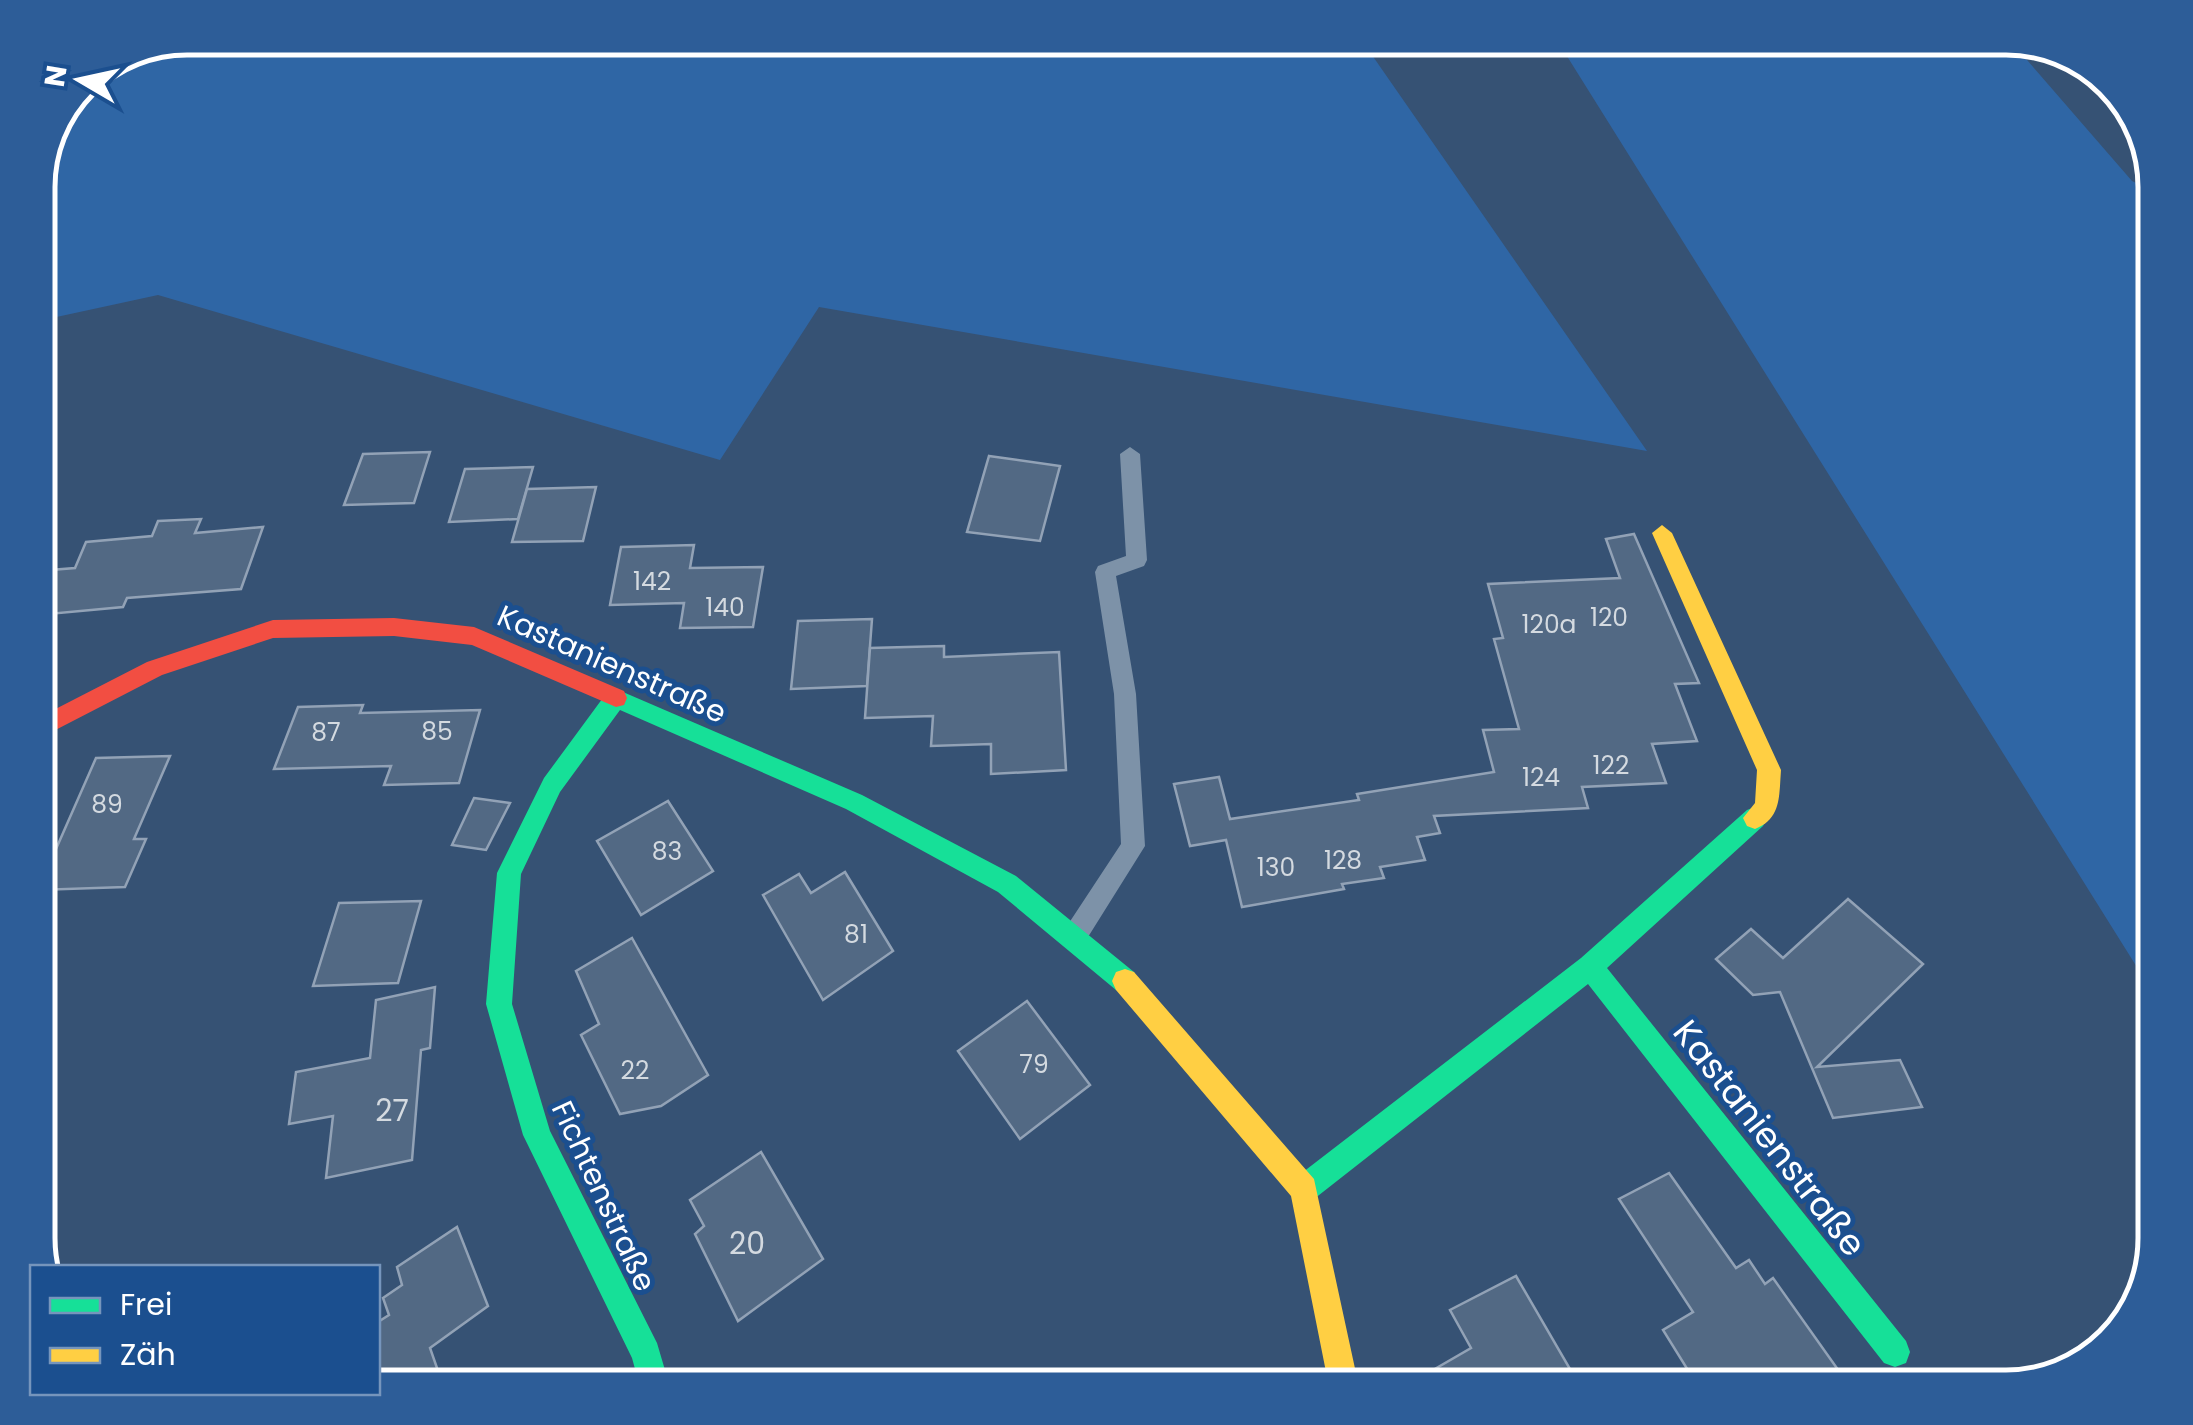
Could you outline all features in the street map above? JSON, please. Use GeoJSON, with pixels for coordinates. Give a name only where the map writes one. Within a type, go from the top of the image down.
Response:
{"type":"FeatureCollection","features":[{"type":"Feature","properties":{"kind":"street"},"geometry":{"type":"LineString","coordinates":[[1304,1189],[1590,967],[1766,808],[1769,770],[1662,532]]}},
{"type":"Feature","properties":{"kind":"street","name":"Kastanienstraße"},"geometry":{"type":"LineString","coordinates":[[55,720],[155,668],[273,629],[394,627],[474,636],[854,802],[1007,884],[1117,971],[1304,1189],[1340,1370]]}},
{"type":"Feature","properties":{"kind":"street","name":"Fichtenstraße"},"geometry":{"type":"LineString","coordinates":[[615,700],[552,786],[509,873],[499,1004],[537,1135],[646,1354],[650,1370]]}},
{"type":"Feature","properties":{"kind":"street","name":"Kastanienstraße"},"geometry":{"type":"LineString","coordinates":[[1590,967],[1902,1364]]}},
{"type":"Feature","properties":{"kind":"lane"},"geometry":{"type":"LineString","coordinates":[[1074,937],[1133,846],[1125,694],[1105,572],[1136,560],[1130,454]]}},
{"type":"Feature","properties":{"kind":"shaded area"},"geometry":{"type":"Polygon","coordinates":[[[186,55],[1372,55],[1647,451],[819,307],[720,460],[158,295],[55,317],[55,178],[59,152],[68,130],[130,130],[130,69],[144,62],[186,55]]]}},
{"type":"Feature","properties":{"kind":"shaded area"},"geometry":{"type":"Polygon","coordinates":[[[1566,55],[2024,56],[2138,186],[2138,969],[1566,55]]]}},
{"type":"Feature","properties":{"kind":"building"},"geometry":{"type":"Polygon","coordinates":[[[430,452],[414,503],[344,505],[363,454],[430,452]]]}},
{"type":"Feature","properties":{"kind":"building"},"geometry":{"type":"Polygon","coordinates":[[[989,456],[1060,466],[1040,541],[967,532],[989,456]]]}},
{"type":"Feature","properties":{"kind":"building"},"geometry":{"type":"Polygon","coordinates":[[[533,467],[518,519],[449,522],[465,469],[533,467]]]}},
{"type":"Feature","properties":{"kind":"building"},"geometry":{"type":"Polygon","coordinates":[[[596,487],[583,541],[512,542],[527,489],[596,487]]]}},
{"type":"Feature","properties":{"kind":"building"},"geometry":{"type":"Polygon","coordinates":[[[201,519],[195,533],[263,527],[241,589],[127,598],[123,607],[55,613],[55,570],[75,568],[86,542],[152,536],[158,521],[201,519]]]}},
{"type":"Feature","properties":{"kind":"building"},"geometry":{"type":"Polygon","coordinates":[[[1634,534],[1699,683],[1675,684],[1697,741],[1652,744],[1666,783],[1582,787],[1588,808],[1434,816],[1440,833],[1417,837],[1425,860],[1380,867],[1384,878],[1342,884],[1344,889],[1242,907],[1226,840],[1190,846],[1174,784],[1219,777],[1230,819],[1359,800],[1357,794],[1494,772],[1483,730],[1519,729],[1494,639],[1503,638],[1488,584],[1620,578],[1606,539],[1634,534]]]}},
{"type":"Feature","properties":{"kind":"building"},"geometry":{"type":"Polygon","coordinates":[[[694,545],[690,568],[763,567],[753,627],[680,628],[684,603],[610,605],[621,547],[694,545]]]}},
{"type":"Feature","properties":{"kind":"building"},"geometry":{"type":"Polygon","coordinates":[[[872,619],[867,686],[791,689],[798,621],[872,619]]]}},
{"type":"Feature","properties":{"kind":"building"},"geometry":{"type":"Polygon","coordinates":[[[944,646],[944,657],[1059,652],[1066,770],[991,774],[991,744],[931,746],[933,716],[865,718],[870,648],[944,646]]]}},
{"type":"Feature","properties":{"kind":"building"},"geometry":{"type":"Polygon","coordinates":[[[363,705],[360,713],[480,710],[459,783],[384,785],[391,766],[274,769],[298,707],[363,705]]]}},
{"type":"Feature","properties":{"kind":"building"},"geometry":{"type":"Polygon","coordinates":[[[170,756],[134,839],[146,839],[125,887],[55,889],[55,851],[96,758],[170,756]]]}},
{"type":"Feature","properties":{"kind":"building"},"geometry":{"type":"Polygon","coordinates":[[[474,798],[510,803],[486,850],[452,845],[474,798]]]}},
{"type":"Feature","properties":{"kind":"building"},"geometry":{"type":"Polygon","coordinates":[[[668,801],[713,871],[641,915],[597,841],[668,801]]]}},
{"type":"Feature","properties":{"kind":"building"},"geometry":{"type":"Polygon","coordinates":[[[845,872],[893,951],[823,1000],[763,895],[799,874],[811,893],[845,872]]]}},
{"type":"Feature","properties":{"kind":"building"},"geometry":{"type":"Polygon","coordinates":[[[1848,899],[1923,964],[1817,1067],[1900,1060],[1922,1107],[1833,1118],[1780,992],[1753,995],[1716,959],[1751,929],[1783,958],[1848,899]]]}},
{"type":"Feature","properties":{"kind":"building"},"geometry":{"type":"Polygon","coordinates":[[[421,901],[398,983],[313,986],[339,903],[421,901]]]}},
{"type":"Feature","properties":{"kind":"building"},"geometry":{"type":"Polygon","coordinates":[[[632,938],[708,1075],[661,1106],[620,1114],[581,1035],[599,1024],[576,971],[632,938]]]}},
{"type":"Feature","properties":{"kind":"building"},"geometry":{"type":"Polygon","coordinates":[[[435,987],[430,1048],[421,1050],[412,1160],[326,1178],[333,1116],[289,1124],[296,1072],[370,1058],[376,1000],[435,987]]]}},
{"type":"Feature","properties":{"kind":"building"},"geometry":{"type":"Polygon","coordinates":[[[1027,1001],[1090,1085],[1020,1139],[958,1051],[1027,1001]]]}},
{"type":"Feature","properties":{"kind":"building"},"geometry":{"type":"Polygon","coordinates":[[[761,1152],[823,1259],[738,1321],[695,1234],[704,1226],[690,1200],[761,1152]]]}},
{"type":"Feature","properties":{"kind":"building"},"geometry":{"type":"Polygon","coordinates":[[[1669,1173],[1736,1268],[1749,1260],[1765,1284],[1773,1278],[1838,1370],[1688,1370],[1663,1330],[1693,1312],[1619,1199],[1669,1173]]]}},
{"type":"Feature","properties":{"kind":"building"},"geometry":{"type":"Polygon","coordinates":[[[457,1227],[488,1306],[430,1348],[438,1370],[380,1370],[380,1321],[389,1315],[383,1298],[402,1285],[397,1267],[457,1227]]]}},
{"type":"Feature","properties":{"kind":"building"},"geometry":{"type":"Polygon","coordinates":[[[1516,1276],[1571,1370],[1433,1370],[1471,1348],[1450,1310],[1516,1276]]]}},
{"type":"Feature","properties":{"kind":"traffic: fast"},"geometry":{"type":"LineString","coordinates":[[616,698],[854,802],[1007,884],[1125,981]]}},
{"type":"Feature","properties":{"kind":"traffic: fast"},"geometry":{"type":"LineString","coordinates":[[615,700],[552,785],[509,873],[499,1004],[537,1135],[646,1354],[650,1370]]}},
{"type":"Feature","properties":{"kind":"traffic: fast"},"geometry":{"type":"LineString","coordinates":[[1304,1189],[1590,967],[1755,818]]}},
{"type":"Feature","properties":{"kind":"traffic: fast"},"geometry":{"type":"LineString","coordinates":[[1590,967],[1895,1352]]}},
{"type":"Feature","properties":{"kind":"traffic: slow"},"geometry":{"type":"LineString","coordinates":[[1662,533],[1769,770],[1766,808],[1755,818]]}},
{"type":"Feature","properties":{"kind":"traffic: slow"},"geometry":{"type":"LineString","coordinates":[[1125,981],[1304,1189],[1341,1370]]}},
{"type":"Feature","properties":{"kind":"traffic: jam"},"geometry":{"type":"LineString","coordinates":[[55,720],[155,668],[273,629],[394,627],[474,636],[616,698]]}}]}
